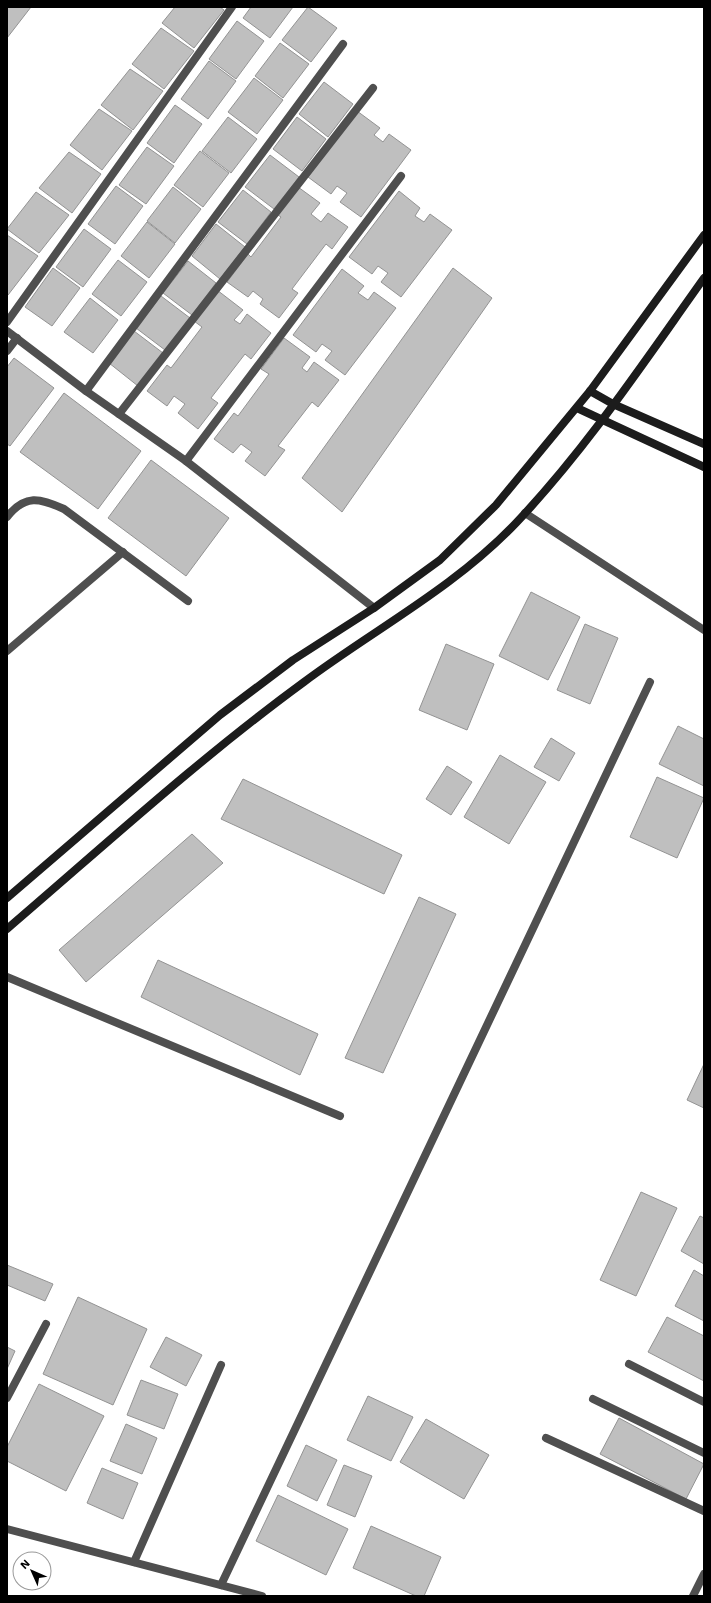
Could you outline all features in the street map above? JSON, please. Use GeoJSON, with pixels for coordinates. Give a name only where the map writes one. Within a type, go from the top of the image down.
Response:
{"type":"FeatureCollection","features":[{"type":"Feature","properties":{"kind":"main road"},"geometry":{"type":"LineString","coordinates":[[7,898],[220,714],[293,660],[374,608],[440,560],[496,505],[577,408],[704,235]]}},
{"type":"Feature","properties":{"kind":"main road"},"geometry":{"type":"LineString","coordinates":[[7,929],[234,734],[307,680],[456,578],[516,523],[604,419],[613,404],[704,278]]}},
{"type":"Feature","properties":{"kind":"main road"},"geometry":{"type":"LineString","coordinates":[[590,391],[613,404],[704,444]]}},
{"type":"Feature","properties":{"kind":"main road"},"geometry":{"type":"LineString","coordinates":[[577,408],[604,419],[657,446],[704,467]]}},
{"type":"Feature","properties":{"kind":"street"},"geometry":{"type":"LineString","coordinates":[[7,322],[232,7]]}},
{"type":"Feature","properties":{"kind":"street"},"geometry":{"type":"LineString","coordinates":[[86,391],[343,44]]}},
{"type":"Feature","properties":{"kind":"street"},"geometry":{"type":"LineString","coordinates":[[119,414],[373,88]]}},
{"type":"Feature","properties":{"kind":"street"},"geometry":{"type":"LineString","coordinates":[[186,461],[401,176]]}},
{"type":"Feature","properties":{"kind":"street"},"geometry":{"type":"LineString","coordinates":[[7,331],[86,391],[186,461],[374,608]]}},
{"type":"Feature","properties":{"kind":"street"},"geometry":{"type":"LineString","coordinates":[[7,351],[17,338]]}},
{"type":"Feature","properties":{"kind":"street"},"geometry":{"type":"LineString","coordinates":[[7,517],[14,508],[28,499],[48,501],[64,509],[188,601]]}},
{"type":"Feature","properties":{"kind":"street"},"geometry":{"type":"LineString","coordinates":[[524,513],[704,630]]}},
{"type":"Feature","properties":{"kind":"street"},"geometry":{"type":"LineString","coordinates":[[7,651],[123,552]]}},
{"type":"Feature","properties":{"kind":"street"},"geometry":{"type":"LineString","coordinates":[[221,1585],[650,682]]}},
{"type":"Feature","properties":{"kind":"street"},"geometry":{"type":"LineString","coordinates":[[7,977],[340,1116]]}},
{"type":"Feature","properties":{"kind":"street"},"geometry":{"type":"LineString","coordinates":[[7,1398],[46,1324]]}},
{"type":"Feature","properties":{"kind":"street"},"geometry":{"type":"LineString","coordinates":[[629,1364],[704,1402]]}},
{"type":"Feature","properties":{"kind":"street"},"geometry":{"type":"LineString","coordinates":[[134,1562],[221,1365]]}},
{"type":"Feature","properties":{"kind":"street"},"geometry":{"type":"LineString","coordinates":[[593,1400],[704,1453]]}},
{"type":"Feature","properties":{"kind":"street"},"geometry":{"type":"LineString","coordinates":[[546,1438],[704,1511]]}},
{"type":"Feature","properties":{"kind":"street"},"geometry":{"type":"LineString","coordinates":[[7,1529],[262,1596]]}},
{"type":"Feature","properties":{"kind":"street"},"geometry":{"type":"LineString","coordinates":[[693,1596],[704,1574]]}},
{"type":"Feature","properties":{"kind":"building"},"geometry":{"type":"Polygon","coordinates":[[[7,7],[31,7],[7,38],[7,7]]]}},
{"type":"Feature","properties":{"kind":"building"},"geometry":{"type":"Polygon","coordinates":[[[175,7],[220,7],[224,10],[194,48],[162,23],[175,7]]]}},
{"type":"Feature","properties":{"kind":"building"},"geometry":{"type":"Polygon","coordinates":[[[251,7],[293,7],[270,38],[243,18],[251,7]]]}},
{"type":"Feature","properties":{"kind":"building"},"geometry":{"type":"Polygon","coordinates":[[[308,7],[337,28],[311,62],[282,40],[308,7]]]}},
{"type":"Feature","properties":{"kind":"building"},"geometry":{"type":"Polygon","coordinates":[[[237,21],[264,41],[236,79],[209,59],[237,21]]]}},
{"type":"Feature","properties":{"kind":"building"},"geometry":{"type":"Polygon","coordinates":[[[161,28],[194,51],[164,89],[132,64],[161,28]]]}},
{"type":"Feature","properties":{"kind":"building"},"geometry":{"type":"Polygon","coordinates":[[[280,43],[309,64],[283,98],[255,76],[280,43]]]}},
{"type":"Feature","properties":{"kind":"building"},"geometry":{"type":"Polygon","coordinates":[[[209,61],[236,81],[208,119],[181,99],[209,61]]]}},
{"type":"Feature","properties":{"kind":"building"},"geometry":{"type":"Polygon","coordinates":[[[130,69],[163,91],[133,130],[101,105],[130,69]]]}},
{"type":"Feature","properties":{"kind":"building"},"geometry":{"type":"Polygon","coordinates":[[[254,78],[283,100],[257,134],[228,112],[254,78]]]}},
{"type":"Feature","properties":{"kind":"building"},"geometry":{"type":"Polygon","coordinates":[[[324,82],[353,104],[328,137],[299,114],[324,82]]]}},
{"type":"Feature","properties":{"kind":"building"},"geometry":{"type":"Polygon","coordinates":[[[175,105],[202,124],[174,163],[147,143],[175,105]]]}},
{"type":"Feature","properties":{"kind":"building"},"geometry":{"type":"Polygon","coordinates":[[[99,109],[132,131],[102,170],[70,145],[99,109]]]}},
{"type":"Feature","properties":{"kind":"building"},"geometry":{"type":"Polygon","coordinates":[[[357,111],[380,128],[374,135],[383,142],[389,134],[411,150],[361,217],[340,202],[347,193],[337,186],[331,194],[308,177],[357,111]]]}},
{"type":"Feature","properties":{"kind":"building"},"geometry":{"type":"Polygon","coordinates":[[[228,117],[257,139],[231,173],[202,151],[228,117]]]}},
{"type":"Feature","properties":{"kind":"building"},"geometry":{"type":"Polygon","coordinates":[[[297,117],[326,139],[302,171],[273,149],[297,117]]]}},
{"type":"Feature","properties":{"kind":"building"},"geometry":{"type":"Polygon","coordinates":[[[147,147],[174,166],[146,204],[119,185],[147,147]]]}},
{"type":"Feature","properties":{"kind":"building"},"geometry":{"type":"Polygon","coordinates":[[[200,151],[229,173],[203,207],[174,185],[200,151]]]}},
{"type":"Feature","properties":{"kind":"building"},"geometry":{"type":"Polygon","coordinates":[[[69,152],[101,174],[72,213],[39,188],[69,152]]]}},
{"type":"Feature","properties":{"kind":"building"},"geometry":{"type":"Polygon","coordinates":[[[270,155],[299,177],[274,209],[245,187],[270,155]]]}},
{"type":"Feature","properties":{"kind":"building"},"geometry":{"type":"Polygon","coordinates":[[[116,186],[143,206],[115,244],[88,224],[116,186]]]}},
{"type":"Feature","properties":{"kind":"building"},"geometry":{"type":"Polygon","coordinates":[[[173,187],[201,209],[175,243],[147,221],[173,187]]]}},
{"type":"Feature","properties":{"kind":"building"},"geometry":{"type":"Polygon","coordinates":[[[298,187],[320,203],[311,214],[321,222],[328,213],[348,227],[332,249],[326,244],[292,289],[298,293],[279,318],[260,304],[263,299],[253,291],[248,297],[227,282],[248,254],[251,257],[281,217],[278,215],[298,187]]]}},
{"type":"Feature","properties":{"kind":"building"},"geometry":{"type":"Polygon","coordinates":[[[243,190],[271,212],[247,244],[218,222],[243,190]]]}},
{"type":"Feature","properties":{"kind":"building"},"geometry":{"type":"Polygon","coordinates":[[[399,191],[420,208],[415,216],[424,222],[430,214],[452,230],[401,297],[381,282],[388,273],[378,266],[372,274],[349,257],[399,191]]]}},
{"type":"Feature","properties":{"kind":"building"},"geometry":{"type":"Polygon","coordinates":[[[36,192],[69,215],[39,253],[7,229],[36,192]]]}},
{"type":"Feature","properties":{"kind":"building"},"geometry":{"type":"Polygon","coordinates":[[[147,222],[175,244],[149,278],[121,256],[147,222]]]}},
{"type":"Feature","properties":{"kind":"building"},"geometry":{"type":"Polygon","coordinates":[[[216,224],[245,247],[220,279],[192,256],[216,224]]]}},
{"type":"Feature","properties":{"kind":"building"},"geometry":{"type":"Polygon","coordinates":[[[84,229],[111,249],[83,287],[56,267],[84,229]]]}},
{"type":"Feature","properties":{"kind":"building"},"geometry":{"type":"Polygon","coordinates":[[[7,235],[38,256],[8,295],[7,294],[7,235]]]}},
{"type":"Feature","properties":{"kind":"building"},"geometry":{"type":"Polygon","coordinates":[[[118,260],[147,282],[121,316],[92,294],[118,260]]]}},
{"type":"Feature","properties":{"kind":"building"},"geometry":{"type":"Polygon","coordinates":[[[188,261],[216,283],[192,315],[163,293],[188,261]]]}},
{"type":"Feature","properties":{"kind":"building"},"geometry":{"type":"Polygon","coordinates":[[[53,268],[80,288],[52,326],[25,307],[53,268]]]}},
{"type":"Feature","properties":{"kind":"building"},"geometry":{"type":"Polygon","coordinates":[[[453,268],[492,298],[342,512],[302,478],[453,268]]]}},
{"type":"Feature","properties":{"kind":"building"},"geometry":{"type":"Polygon","coordinates":[[[342,269],[364,286],[358,293],[368,300],[374,292],[396,308],[345,375],[325,360],[332,351],[322,344],[316,352],[293,335],[342,269]]]}},
{"type":"Feature","properties":{"kind":"building"},"geometry":{"type":"Polygon","coordinates":[[[217,290],[243,310],[234,320],[240,324],[247,314],[271,333],[251,359],[245,354],[211,398],[218,403],[198,429],[178,413],[185,404],[174,396],[167,406],[147,391],[167,365],[171,368],[202,327],[194,321],[217,290]]]}},
{"type":"Feature","properties":{"kind":"building"},"geometry":{"type":"Polygon","coordinates":[[[161,296],[190,318],[165,350],[136,328],[161,296]]]}},
{"type":"Feature","properties":{"kind":"building"},"geometry":{"type":"Polygon","coordinates":[[[90,298],[118,320],[93,353],[64,332],[90,298]]]}},
{"type":"Feature","properties":{"kind":"building"},"geometry":{"type":"Polygon","coordinates":[[[134,331],[163,353],[138,386],[109,363],[134,331]]]}},
{"type":"Feature","properties":{"kind":"building"},"geometry":{"type":"Polygon","coordinates":[[[284,338],[310,357],[302,368],[307,372],[314,362],[339,380],[318,407],[312,402],[278,446],[285,450],[265,476],[245,461],[252,452],[241,444],[233,453],[214,439],[234,413],[238,416],[269,374],[261,369],[284,338]]]}},
{"type":"Feature","properties":{"kind":"building"},"geometry":{"type":"Polygon","coordinates":[[[14,358],[54,388],[10,446],[7,444],[7,367],[14,358]]]}},
{"type":"Feature","properties":{"kind":"building"},"geometry":{"type":"Polygon","coordinates":[[[64,393],[141,451],[98,509],[20,452],[64,393]]]}},
{"type":"Feature","properties":{"kind":"building"},"geometry":{"type":"Polygon","coordinates":[[[151,460],[229,518],[186,576],[108,518],[151,460]]]}},
{"type":"Feature","properties":{"kind":"building"},"geometry":{"type":"Polygon","coordinates":[[[531,592],[580,617],[548,680],[499,656],[531,592]]]}},
{"type":"Feature","properties":{"kind":"building"},"geometry":{"type":"Polygon","coordinates":[[[585,624],[618,638],[590,704],[557,690],[585,624]]]}},
{"type":"Feature","properties":{"kind":"building"},"geometry":{"type":"Polygon","coordinates":[[[446,644],[494,664],[467,730],[419,710],[446,644]]]}},
{"type":"Feature","properties":{"kind":"building"},"geometry":{"type":"Polygon","coordinates":[[[678,726],[704,739],[704,786],[659,764],[678,726]]]}},
{"type":"Feature","properties":{"kind":"building"},"geometry":{"type":"Polygon","coordinates":[[[551,738],[575,753],[559,781],[534,767],[551,738]]]}},
{"type":"Feature","properties":{"kind":"building"},"geometry":{"type":"Polygon","coordinates":[[[500,755],[546,782],[509,844],[464,817],[500,755]]]}},
{"type":"Feature","properties":{"kind":"building"},"geometry":{"type":"Polygon","coordinates":[[[447,766],[472,782],[451,815],[426,799],[447,766]]]}},
{"type":"Feature","properties":{"kind":"building"},"geometry":{"type":"Polygon","coordinates":[[[657,777],[704,798],[677,858],[630,837],[657,777]]]}},
{"type":"Feature","properties":{"kind":"building"},"geometry":{"type":"Polygon","coordinates":[[[243,779],[402,855],[384,894],[221,819],[243,779]]]}},
{"type":"Feature","properties":{"kind":"building"},"geometry":{"type":"Polygon","coordinates":[[[192,834],[223,863],[86,982],[59,950],[192,834]]]}},
{"type":"Feature","properties":{"kind":"building"},"geometry":{"type":"Polygon","coordinates":[[[419,897],[456,914],[383,1073],[345,1058],[419,897]]]}},
{"type":"Feature","properties":{"kind":"building"},"geometry":{"type":"Polygon","coordinates":[[[158,960],[318,1034],[300,1075],[141,997],[158,960]]]}},
{"type":"Feature","properties":{"kind":"building"},"geometry":{"type":"Polygon","coordinates":[[[704,1064],[704,1108],[687,1100],[704,1064]]]}},
{"type":"Feature","properties":{"kind":"building"},"geometry":{"type":"Polygon","coordinates":[[[641,1192],[677,1208],[636,1296],[600,1280],[641,1192]]]}},
{"type":"Feature","properties":{"kind":"building"},"geometry":{"type":"Polygon","coordinates":[[[700,1216],[704,1218],[704,1264],[681,1251],[700,1216]]]}},
{"type":"Feature","properties":{"kind":"building"},"geometry":{"type":"Polygon","coordinates":[[[7,1265],[53,1284],[45,1301],[7,1285],[7,1265]]]}},
{"type":"Feature","properties":{"kind":"building"},"geometry":{"type":"Polygon","coordinates":[[[694,1270],[704,1276],[704,1321],[675,1306],[694,1270]]]}},
{"type":"Feature","properties":{"kind":"building"},"geometry":{"type":"Polygon","coordinates":[[[78,1297],[147,1329],[113,1405],[43,1374],[78,1297]]]}},
{"type":"Feature","properties":{"kind":"building"},"geometry":{"type":"Polygon","coordinates":[[[667,1317],[704,1336],[704,1381],[648,1352],[667,1317]]]}},
{"type":"Feature","properties":{"kind":"building"},"geometry":{"type":"Polygon","coordinates":[[[166,1337],[202,1355],[186,1386],[150,1367],[166,1337]]]}},
{"type":"Feature","properties":{"kind":"building"},"geometry":{"type":"Polygon","coordinates":[[[7,1347],[15,1351],[7,1369],[7,1347]]]}},
{"type":"Feature","properties":{"kind":"building"},"geometry":{"type":"Polygon","coordinates":[[[141,1380],[178,1394],[164,1429],[127,1415],[141,1380]]]}},
{"type":"Feature","properties":{"kind":"building"},"geometry":{"type":"Polygon","coordinates":[[[39,1384],[104,1416],[66,1491],[7,1461],[7,1447],[39,1384]]]}},
{"type":"Feature","properties":{"kind":"building"},"geometry":{"type":"Polygon","coordinates":[[[368,1396],[413,1417],[391,1461],[347,1440],[368,1396]]]}},
{"type":"Feature","properties":{"kind":"building"},"geometry":{"type":"Polygon","coordinates":[[[619,1418],[704,1464],[686,1499],[600,1454],[619,1418]]]}},
{"type":"Feature","properties":{"kind":"building"},"geometry":{"type":"Polygon","coordinates":[[[426,1419],[489,1455],[464,1499],[400,1462],[426,1419]]]}},
{"type":"Feature","properties":{"kind":"building"},"geometry":{"type":"Polygon","coordinates":[[[126,1424],[157,1438],[142,1474],[110,1461],[126,1424]]]}},
{"type":"Feature","properties":{"kind":"building"},"geometry":{"type":"Polygon","coordinates":[[[306,1445],[337,1460],[317,1501],[287,1486],[306,1445]]]}},
{"type":"Feature","properties":{"kind":"building"},"geometry":{"type":"Polygon","coordinates":[[[344,1465],[372,1476],[355,1517],[327,1505],[344,1465]]]}},
{"type":"Feature","properties":{"kind":"building"},"geometry":{"type":"Polygon","coordinates":[[[102,1468],[138,1483],[123,1519],[87,1503],[102,1468]]]}},
{"type":"Feature","properties":{"kind":"building"},"geometry":{"type":"Polygon","coordinates":[[[278,1495],[348,1529],[326,1575],[256,1541],[278,1495]]]}},
{"type":"Feature","properties":{"kind":"building"},"geometry":{"type":"Polygon","coordinates":[[[371,1526],[441,1557],[424,1596],[416,1596],[353,1568],[371,1526]]]}}]}
